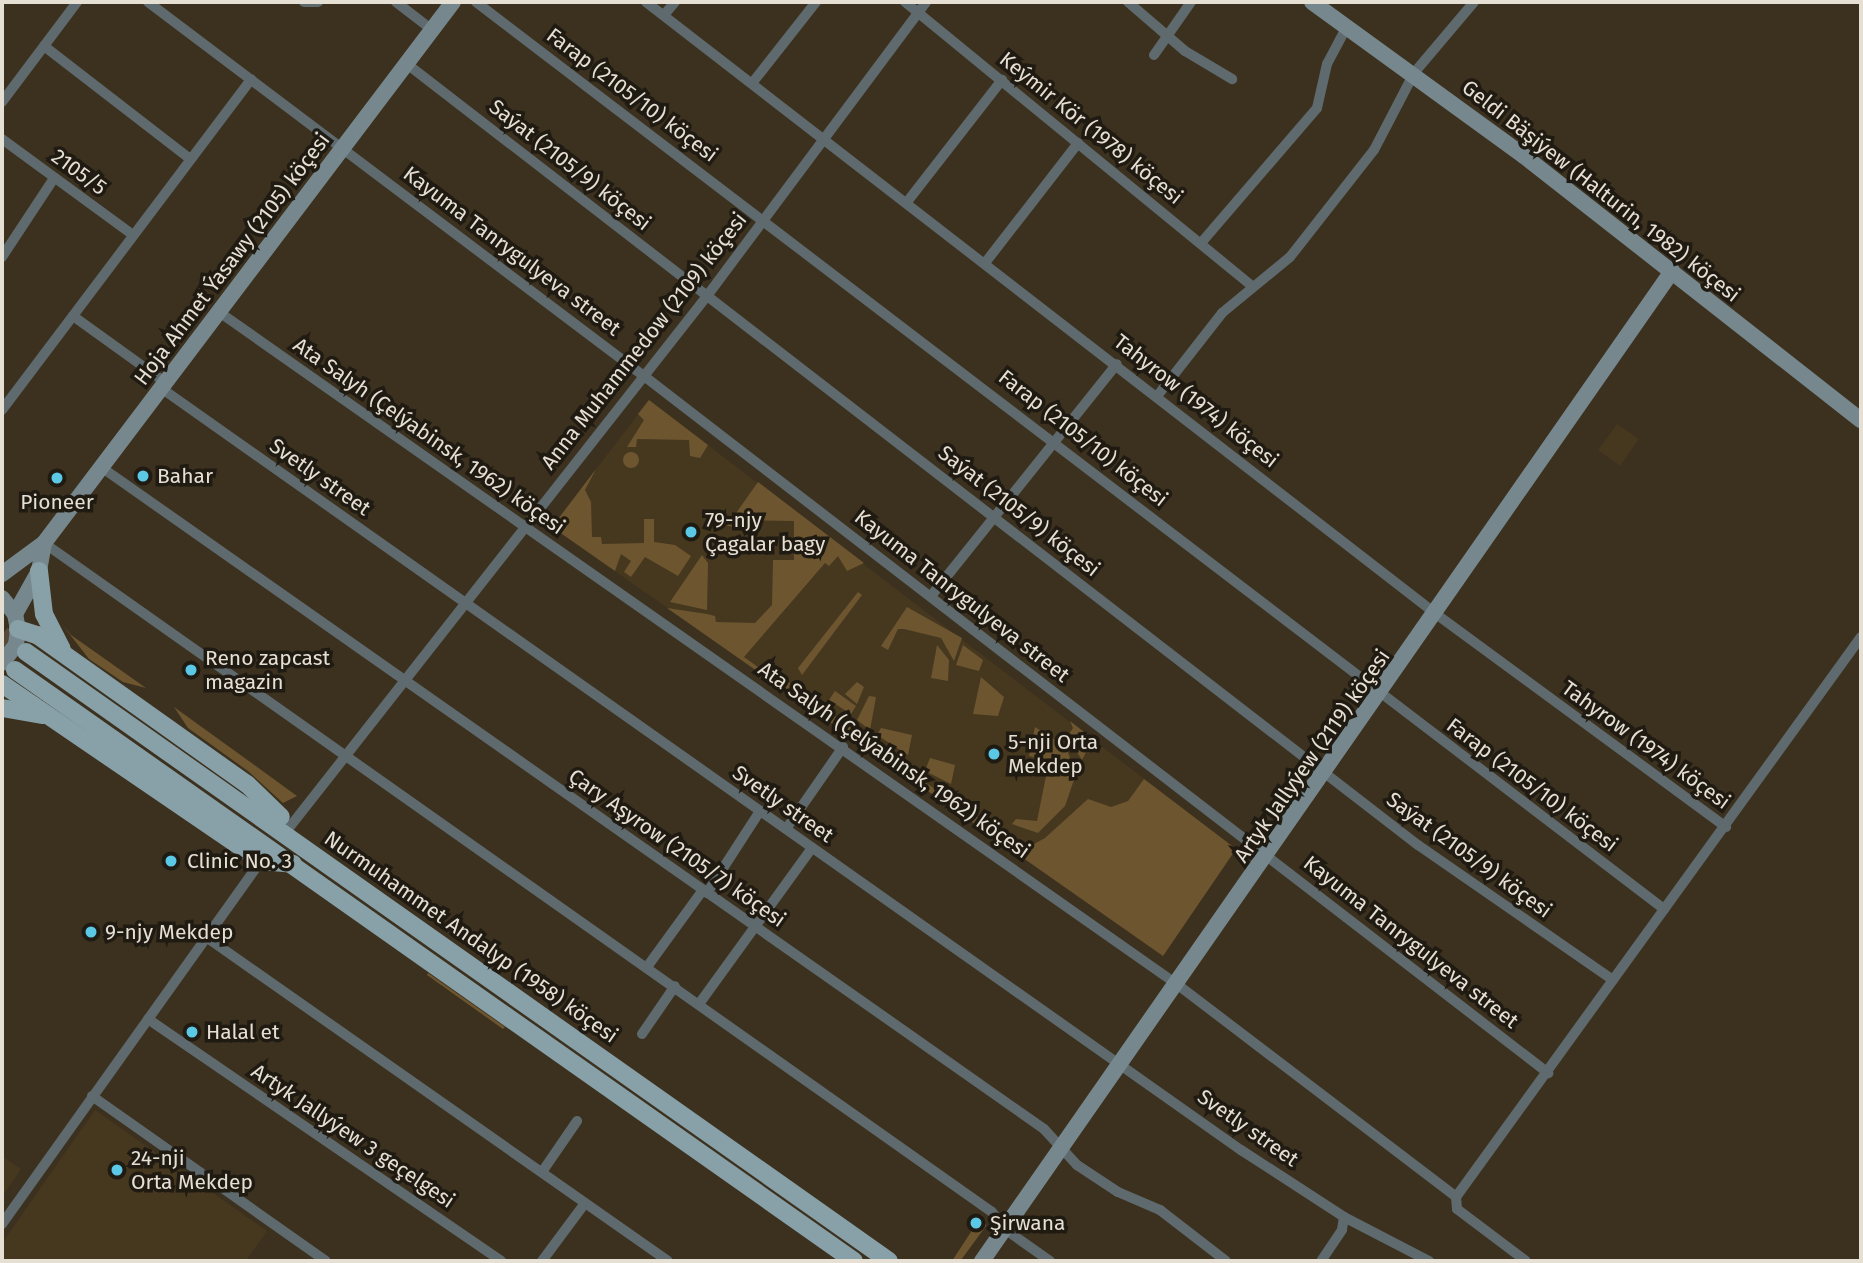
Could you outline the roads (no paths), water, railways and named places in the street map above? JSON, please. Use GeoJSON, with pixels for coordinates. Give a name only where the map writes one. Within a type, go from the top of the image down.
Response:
{"type":"FeatureCollection","features":[{"type":"Feature","properties":{"kind":"main road"},"geometry":{"type":"LineString","coordinates":[[39,571],[44,614],[68,657]]}},
{"type":"Feature","properties":{"kind":"main road"},"geometry":{"type":"LineString","coordinates":[[16,621],[247,784],[288,829]]}},
{"type":"Feature","properties":{"kind":"main road","name":"Nurmuhammet Andalyp (1958) köçesi"},"geometry":{"type":"LineString","coordinates":[[26,652],[288,829],[304,847],[889,1261]]}},
{"type":"Feature","properties":{"kind":"main road","name":"Nurmuhammet Andalyp (1958) köçesi"},"geometry":{"type":"LineString","coordinates":[[8,666],[295,864],[650,1121],[853,1261]]}},
{"type":"Feature","properties":{"kind":"main road"},"geometry":{"type":"LineString","coordinates":[[2,684],[57,718],[261,861],[295,864]]}},
{"type":"Feature","properties":{"kind":"main road"},"geometry":{"type":"LineString","coordinates":[[2,708],[57,718]]}},
{"type":"Feature","properties":{"kind":"main road"},"geometry":{"type":"LineString","coordinates":[[211,806],[220,832]]}},
{"type":"Feature","properties":{"kind":"main road"},"geometry":{"type":"LineString","coordinates":[[220,832],[248,831]]}},
{"type":"Feature","properties":{"kind":"street"},"geometry":{"type":"LineString","coordinates":[[2,102],[77,2]]}},
{"type":"Feature","properties":{"kind":"street","name":"Kayuma Tanrygulyeva street"},"geometry":{"type":"LineString","coordinates":[[148,2],[644,376],[1548,1073]]}},
{"type":"Feature","properties":{"kind":"street"},"geometry":{"type":"LineString","coordinates":[[304,2],[318,2]]}},
{"type":"Feature","properties":{"kind":"street"},"geometry":{"type":"LineString","coordinates":[[396,2],[431,29]]}},
{"type":"Feature","properties":{"kind":"street","name":"Hoja Ahmet Ýasawy (2105) köçesi"},"geometry":{"type":"LineString","coordinates":[[5,567],[44,543],[453,2]]}},
{"type":"Feature","properties":{"kind":"street","name":"Farap (2105/10) köçesi"},"geometry":{"type":"LineString","coordinates":[[476,2],[1055,440],[1380,694],[1664,909]]}},
{"type":"Feature","properties":{"kind":"street","name":"Tahyrow (1974) köçesi"},"geometry":{"type":"LineString","coordinates":[[646,2],[1158,395],[1436,614],[1726,827]]}},
{"type":"Feature","properties":{"kind":"street"},"geometry":{"type":"LineString","coordinates":[[664,15],[675,2]]}},
{"type":"Feature","properties":{"kind":"street"},"geometry":{"type":"LineString","coordinates":[[753,82],[816,2]]}},
{"type":"Feature","properties":{"kind":"street","name":"Keýmir Kör (1978) köçesi"},"geometry":{"type":"LineString","coordinates":[[905,2],[1252,286]]}},
{"type":"Feature","properties":{"kind":"street","name":"Anna Muhammedow (2109) köçesi"},"geometry":{"type":"LineString","coordinates":[[288,829],[707,296],[822,136],[926,2]]}},
{"type":"Feature","properties":{"kind":"street"},"geometry":{"type":"LineString","coordinates":[[1128,2],[1171,36],[1185,51],[1232,79]]}},
{"type":"Feature","properties":{"kind":"street"},"geometry":{"type":"LineString","coordinates":[[1154,55],[1171,36],[1191,2]]}},
{"type":"Feature","properties":{"kind":"street","name":"Geldi Bäşiýew (Halturin, 1982) köçesi"},"geometry":{"type":"LineString","coordinates":[[1312,2],[1346,29],[1414,73],[1861,420]]}},
{"type":"Feature","properties":{"kind":"street"},"geometry":{"type":"LineString","coordinates":[[1158,395],[1222,313],[1290,257],[1358,171],[1389,125],[1414,73],[1474,2]]}},
{"type":"Feature","properties":{"kind":"street"},"geometry":{"type":"LineString","coordinates":[[1201,243],[1317,108],[1327,64],[1346,29]]}},
{"type":"Feature","properties":{"kind":"street"},"geometry":{"type":"LineString","coordinates":[[44,46],[190,159]]}},
{"type":"Feature","properties":{"kind":"street","name":"Saýat (2105/9) köçesi"},"geometry":{"type":"LineString","coordinates":[[407,64],[1325,773],[1498,903],[1614,981]]}},
{"type":"Feature","properties":{"kind":"street"},"geometry":{"type":"LineString","coordinates":[[4,402],[251,79]]}},
{"type":"Feature","properties":{"kind":"street"},"geometry":{"type":"LineString","coordinates":[[907,202],[1002,80]]}},
{"type":"Feature","properties":{"kind":"street","name":"2105/5"},"geometry":{"type":"LineString","coordinates":[[2,139],[133,235]]}},
{"type":"Feature","properties":{"kind":"street"},"geometry":{"type":"LineString","coordinates":[[985,263],[1078,143]]}},
{"type":"Feature","properties":{"kind":"street"},"geometry":{"type":"LineString","coordinates":[[2,257],[54,178]]}},
{"type":"Feature","properties":{"kind":"street","name":"Artyk Jallyýew (2119) köçesi"},"geometry":{"type":"LineString","coordinates":[[982,1261],[1268,856],[1672,271]]}},
{"type":"Feature","properties":{"kind":"street","name":"Ata Salyh (Çelýabinsk, 1962) köçesi"},"geometry":{"type":"LineString","coordinates":[[219,312],[844,747],[1178,985],[1456,1197],[1457,1209],[1526,1261]]}},
{"type":"Feature","properties":{"kind":"street","name":"Svetly street"},"geometry":{"type":"LineString","coordinates":[[72,316],[465,604],[1241,1150],[1344,1217],[1429,1261]]}},
{"type":"Feature","properties":{"kind":"street"},"geometry":{"type":"LineString","coordinates":[[931,596],[1117,364]]}},
{"type":"Feature","properties":{"kind":"street","name":"Çary Aşyrow (2105/7) köçesi"},"geometry":{"type":"LineString","coordinates":[[101,467],[1044,1129],[1077,1165],[1118,1192],[1160,1210],[1226,1261]]}},
{"type":"Feature","properties":{"kind":"street"},"geometry":{"type":"LineString","coordinates":[[44,543],[347,753],[992,1212],[1006,1230],[1050,1261]]}},
{"type":"Feature","properties":{"kind":"street","name":"Hoja Ahmet Ýasawy (2105) köçesi"},"geometry":{"type":"LineString","coordinates":[[8,666],[16,645],[16,621],[39,571],[44,543]]}},
{"type":"Feature","properties":{"kind":"street"},"geometry":{"type":"LineString","coordinates":[[2,598],[16,621]]}},
{"type":"Feature","properties":{"kind":"street"},"geometry":{"type":"LineString","coordinates":[[1456,1197],[1861,637]]}},
{"type":"Feature","properties":{"kind":"street"},"geometry":{"type":"LineString","coordinates":[[786,829],[844,747]]}},
{"type":"Feature","properties":{"kind":"street"},"geometry":{"type":"LineString","coordinates":[[647,967],[705,891],[760,811]]}},
{"type":"Feature","properties":{"kind":"street"},"geometry":{"type":"LineString","coordinates":[[699,1004],[812,848]]}},
{"type":"Feature","properties":{"kind":"street"},"geometry":{"type":"LineString","coordinates":[[2,1224],[261,861]]}},
{"type":"Feature","properties":{"kind":"street"},"geometry":{"type":"LineString","coordinates":[[206,937],[668,1261]]}},
{"type":"Feature","properties":{"kind":"street"},"geometry":{"type":"LineString","coordinates":[[642,1034],[675,986]]}},
{"type":"Feature","properties":{"kind":"street","name":"Artyk Jallyýew 3 geçelgesi"},"geometry":{"type":"LineString","coordinates":[[148,1018],[502,1261]]}},
{"type":"Feature","properties":{"kind":"street"},"geometry":{"type":"LineString","coordinates":[[92,1096],[326,1261]]}},
{"type":"Feature","properties":{"kind":"street"},"geometry":{"type":"LineString","coordinates":[[542,1172],[577,1121]]}},
{"type":"Feature","properties":{"kind":"street"},"geometry":{"type":"LineString","coordinates":[[542,1261],[585,1203]]}},
{"type":"Feature","properties":{"kind":"street"},"geometry":{"type":"LineString","coordinates":[[1321,1261],[1342,1230],[1344,1217]]}},
{"type":"Feature","properties":{"kind":"tunnel"},"geometry":{"type":"LineString","coordinates":[[2,635],[26,652]]}},
{"type":"Feature","properties":{"kind":"place","name":"Bahar"},"geometry":{"type":"Point","coordinates":[143,476]}},
{"type":"Feature","properties":{"kind":"place","name":"Pioneer"},"geometry":{"type":"Point","coordinates":[57,478]}},
{"type":"Feature","properties":{"kind":"place","name":"79-njy Çagalar bagy"},"geometry":{"type":"Point","coordinates":[691,532]}},
{"type":"Feature","properties":{"kind":"place","name":"Reno zapcast magazin"},"geometry":{"type":"Point","coordinates":[191,670]}},
{"type":"Feature","properties":{"kind":"place","name":"5-nji Orta Mekdep"},"geometry":{"type":"Point","coordinates":[994,754]}},
{"type":"Feature","properties":{"kind":"place","name":"Clinic No. 3"},"geometry":{"type":"Point","coordinates":[171,861]}},
{"type":"Feature","properties":{"kind":"place","name":"9-njy Mekdep"},"geometry":{"type":"Point","coordinates":[91,932]}},
{"type":"Feature","properties":{"kind":"place","name":"Halal et"},"geometry":{"type":"Point","coordinates":[192,1032]}},
{"type":"Feature","properties":{"kind":"place","name":"24-nji Orta Mekdep"},"geometry":{"type":"Point","coordinates":[117,1170]}},
{"type":"Feature","properties":{"kind":"place","name":"Şirwana"},"geometry":{"type":"Point","coordinates":[976,1223]}}]}
